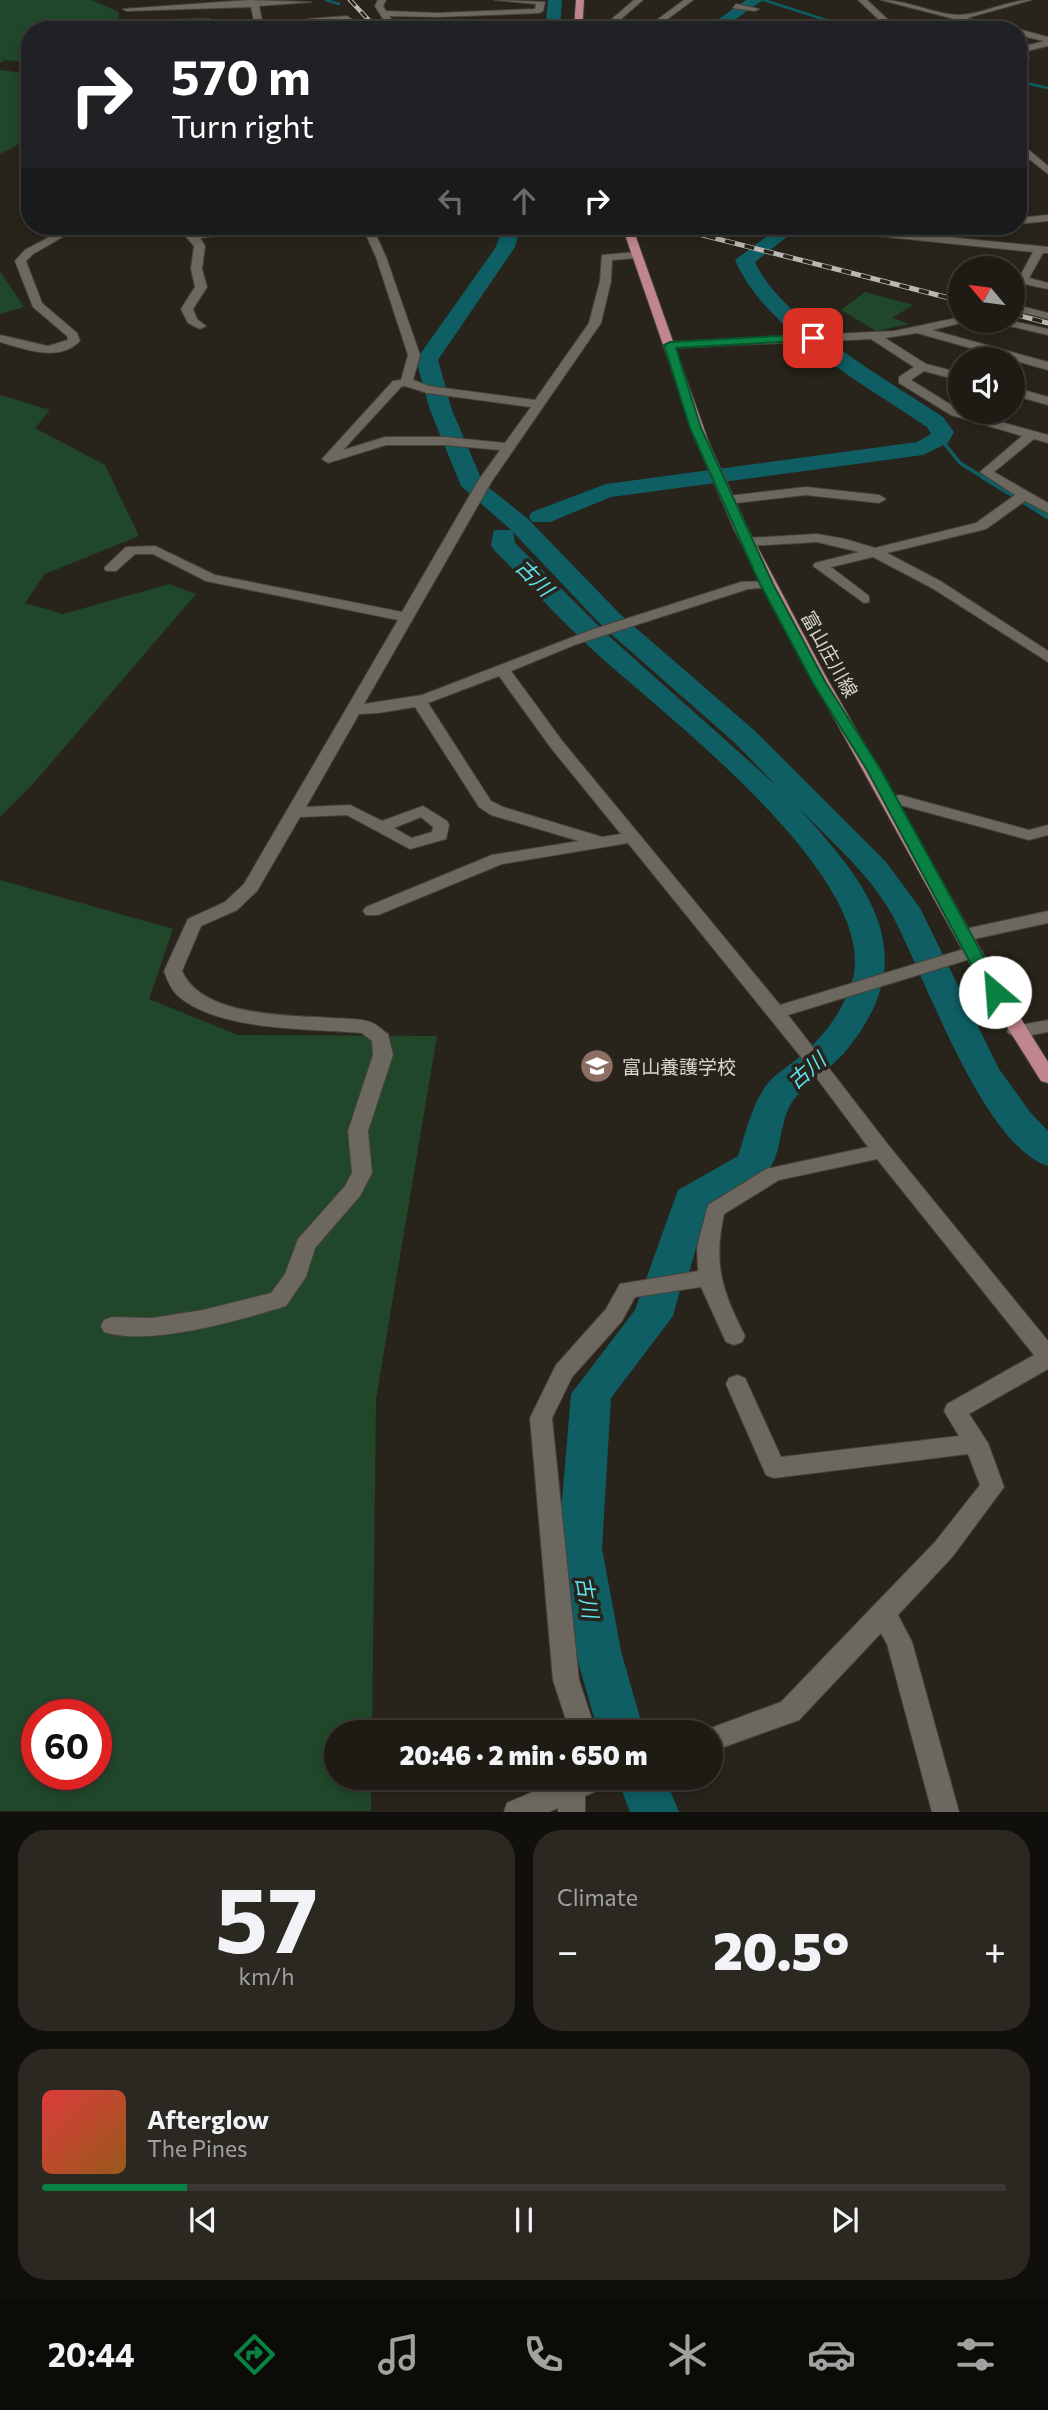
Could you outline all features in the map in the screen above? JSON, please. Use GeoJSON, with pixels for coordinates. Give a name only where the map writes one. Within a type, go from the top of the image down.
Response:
{"type":"FeatureCollection","features":[{"type":"Feature","properties":{"kind":"main road"},"geometry":{"type":"LineString","coordinates":[[579,21],[580,0]]}},
{"type":"Feature","properties":{"kind":"main road","name":"富山庄川線"},"geometry":{"type":"LineString","coordinates":[[630,235],[670,345],[696,428],[766,584],[965,935],[1016,1032],[1048,1076]]}},
{"type":"Feature","properties":{"kind":"street"},"geometry":{"type":"LineString","coordinates":[[382,0],[379,6],[388,21]]}},
{"type":"Feature","properties":{"kind":"street"},"geometry":{"type":"LineString","coordinates":[[383,13],[424,15],[539,11],[541,2],[498,0]]}},
{"type":"Feature","properties":{"kind":"street"},"geometry":{"type":"LineString","coordinates":[[614,21],[639,0]]}},
{"type":"Feature","properties":{"kind":"street"},"geometry":{"type":"LineString","coordinates":[[660,21],[687,0]]}},
{"type":"Feature","properties":{"kind":"street"},"geometry":{"type":"LineString","coordinates":[[957,18],[1027,0]]}},
{"type":"Feature","properties":{"kind":"street"},"geometry":{"type":"LineString","coordinates":[[126,5],[209,6],[306,1],[311,19],[347,18],[351,21]]}},
{"type":"Feature","properties":{"kind":"street"},"geometry":{"type":"LineString","coordinates":[[864,2],[888,1],[970,21]]}},
{"type":"Feature","properties":{"kind":"street"},"geometry":{"type":"LineString","coordinates":[[256,2],[259,21]]}},
{"type":"Feature","properties":{"kind":"street"},"geometry":{"type":"LineString","coordinates":[[864,2],[885,21]]}},
{"type":"Feature","properties":{"kind":"street"},"geometry":{"type":"LineString","coordinates":[[424,15],[428,5]]}},
{"type":"Feature","properties":{"kind":"street"},"geometry":{"type":"LineString","coordinates":[[209,6],[209,21]]}},
{"type":"Feature","properties":{"kind":"street"},"geometry":{"type":"LineString","coordinates":[[736,6],[755,9]]}},
{"type":"Feature","properties":{"kind":"street"},"geometry":{"type":"LineString","coordinates":[[1027,35],[1048,41]]}},
{"type":"Feature","properties":{"kind":"street"},"geometry":{"type":"LineString","coordinates":[[1027,48],[1048,41]]}},
{"type":"Feature","properties":{"kind":"street"},"geometry":{"type":"LineString","coordinates":[[1027,151],[1046,167]]}},
{"type":"Feature","properties":{"kind":"street"},"geometry":{"type":"LineString","coordinates":[[1027,220],[1048,219]]}},
{"type":"Feature","properties":{"kind":"street"},"geometry":{"type":"LineString","coordinates":[[0,338],[46,349],[63,349],[74,341],[73,335],[37,305],[20,261],[29,252],[60,235]]}},
{"type":"Feature","properties":{"kind":"street"},"geometry":{"type":"LineString","coordinates":[[195,235],[200,246],[197,277],[201,287],[187,309],[192,321],[200,326]]}},
{"type":"Feature","properties":{"kind":"street"},"geometry":{"type":"LineString","coordinates":[[371,235],[414,355],[406,382]]}},
{"type":"Feature","properties":{"kind":"street"},"geometry":{"type":"LineString","coordinates":[[907,235],[1044,249]]}},
{"type":"Feature","properties":{"kind":"street"},"geometry":{"type":"LineString","coordinates":[[1026,272],[1044,249]]}},
{"type":"Feature","properties":{"kind":"street"},"geometry":{"type":"LineString","coordinates":[[112,1326],[152,1327],[203,1319],[278,1300],[295,1277],[305,1245],[312,1234],[353,1191],[362,1173],[358,1131],[383,1055],[381,1039],[367,1027],[231,1014],[203,1005],[182,990],[173,971],[194,923],[231,905],[251,887],[485,481],[595,323],[598,298],[608,271],[606,257],[637,255]]}},
{"type":"Feature","properties":{"kind":"street"},"geometry":{"type":"LineString","coordinates":[[1026,283],[1048,286]]}},
{"type":"Feature","properties":{"kind":"street"},"geometry":{"type":"LineString","coordinates":[[1026,310],[1048,316]]}},
{"type":"Feature","properties":{"kind":"street"},"geometry":{"type":"LineString","coordinates":[[670,345],[873,335],[948,323]]}},
{"type":"Feature","properties":{"kind":"street"},"geometry":{"type":"LineString","coordinates":[[1026,327],[1048,332]]}},
{"type":"Feature","properties":{"kind":"street"},"geometry":{"type":"LineString","coordinates":[[917,329],[1048,366]]}},
{"type":"Feature","properties":{"kind":"street"},"geometry":{"type":"LineString","coordinates":[[873,335],[922,367],[948,374]]}},
{"type":"Feature","properties":{"kind":"street"},"geometry":{"type":"LineString","coordinates":[[922,367],[903,380],[955,412],[1048,439]]}},
{"type":"Feature","properties":{"kind":"street"},"geometry":{"type":"LineString","coordinates":[[406,382],[410,386],[427,389],[539,404]]}},
{"type":"Feature","properties":{"kind":"street"},"geometry":{"type":"LineString","coordinates":[[406,382],[397,384],[328,459],[386,441],[445,441],[508,447]]}},
{"type":"Feature","properties":{"kind":"street"},"geometry":{"type":"LineString","coordinates":[[1025,394],[1048,401]]}},
{"type":"Feature","properties":{"kind":"street"},"geometry":{"type":"LineString","coordinates":[[1032,434],[986,472],[1048,509]]}},
{"type":"Feature","properties":{"kind":"street"},"geometry":{"type":"LineString","coordinates":[[728,500],[806,491],[879,499]]}},
{"type":"Feature","properties":{"kind":"street"},"geometry":{"type":"LineString","coordinates":[[864,599],[820,566],[878,554],[981,526],[1024,495]]}},
{"type":"Feature","properties":{"kind":"street"},"geometry":{"type":"LineString","coordinates":[[747,542],[818,538],[878,554],[921,576],[1048,658]]}},
{"type":"Feature","properties":{"kind":"street"},"geometry":{"type":"LineString","coordinates":[[111,568],[131,550],[155,551],[211,578],[406,617]]}},
{"type":"Feature","properties":{"kind":"street"},"geometry":{"type":"LineString","coordinates":[[353,709],[369,710],[419,701],[501,668],[599,634],[746,586],[766,584]]}},
{"type":"Feature","properties":{"kind":"street"},"geometry":{"type":"LineString","coordinates":[[501,668],[632,837],[808,1052],[882,1151],[1048,1358],[955,1411],[976,1443],[992,1487],[944,1549],[790,1711],[723,1735]]}},
{"type":"Feature","properties":{"kind":"street"},"geometry":{"type":"LineString","coordinates":[[419,701],[485,804],[497,811],[604,843]]}},
{"type":"Feature","properties":{"kind":"street"},"geometry":{"type":"LineString","coordinates":[[890,801],[900,800],[1029,835],[1048,830]]}},
{"type":"Feature","properties":{"kind":"street"},"geometry":{"type":"LineString","coordinates":[[293,812],[350,810],[381,827]]}},
{"type":"Feature","properties":{"kind":"street"},"geometry":{"type":"LineString","coordinates":[[372,911],[498,859],[632,837]]}},
{"type":"Feature","properties":{"kind":"street"},"geometry":{"type":"LineString","coordinates":[[965,935],[1048,917]]}},
{"type":"Feature","properties":{"kind":"street"},"geometry":{"type":"LineString","coordinates":[[775,1013],[974,952]]}},
{"type":"Feature","properties":{"kind":"street"},"geometry":{"type":"LineString","coordinates":[[1016,1032],[1048,1026]]}},
{"type":"Feature","properties":{"kind":"street"},"geometry":{"type":"LineString","coordinates":[[699,1279],[705,1266],[708,1236],[715,1210],[773,1174],[882,1151]]}},
{"type":"Feature","properties":{"kind":"street"},"geometry":{"type":"LineString","coordinates":[[579,1720],[566,1680],[541,1418],[564,1371],[614,1315],[628,1290],[699,1279]]}},
{"type":"Feature","properties":{"kind":"street"},"geometry":{"type":"LineString","coordinates":[[699,1279],[734,1336]]}},
{"type":"Feature","properties":{"kind":"street"},"geometry":{"type":"LineString","coordinates":[[737,1384],[774,1468],[976,1443]]}},
{"type":"Feature","properties":{"kind":"street"},"geometry":{"type":"LineString","coordinates":[[883,1612],[899,1642],[946,1811]]}},
{"type":"Feature","properties":{"kind":"street"},"geometry":{"type":"LineString","coordinates":[[517,1811],[580,1793]]}},
{"type":"Feature","properties":{"kind":"green space"},"geometry":{"type":"Polygon","coordinates":[[[0,0],[92,0],[119,12],[118,21],[21,21],[21,61],[5,60],[0,63],[0,0]]]}},
{"type":"Feature","properties":{"kind":"green space"},"geometry":{"type":"Polygon","coordinates":[[[0,70],[21,73],[21,143],[0,154],[0,70]]]}},
{"type":"Feature","properties":{"kind":"green space"},"geometry":{"type":"Polygon","coordinates":[[[0,271],[24,307],[0,314],[0,271]]]}},
{"type":"Feature","properties":{"kind":"green space"},"geometry":{"type":"Polygon","coordinates":[[[865,292],[913,305],[892,318],[910,324],[876,331],[841,310],[865,292]]]}},
{"type":"Feature","properties":{"kind":"green space"},"geometry":{"type":"Polygon","coordinates":[[[0,395],[50,410],[35,428],[105,465],[139,536],[45,574],[25,603],[63,614],[169,584],[196,594],[33,784],[0,817],[0,395]]]}},
{"type":"Feature","properties":{"kind":"green space"},"geometry":{"type":"Polygon","coordinates":[[[0,880],[173,929],[149,999],[238,1035],[437,1036],[376,1399],[372,1720],[324,1720],[324,1790],[371,1790],[371,1811],[0,1811],[0,880]]]}},
{"type":"Feature","properties":{"kind":"waterway"},"geometry":{"type":"LineString","coordinates":[[326,0],[339,4]]}},
{"type":"Feature","properties":{"kind":"waterway"},"geometry":{"type":"LineString","coordinates":[[553,21],[555,0]]}},
{"type":"Feature","properties":{"kind":"waterway","name":"古川"},"geometry":{"type":"LineString","coordinates":[[724,21],[756,0]]}},
{"type":"Feature","properties":{"kind":"waterway"},"geometry":{"type":"LineString","coordinates":[[764,0],[829,21]]}},
{"type":"Feature","properties":{"kind":"waterway"},"geometry":{"type":"LineString","coordinates":[[1027,83],[1048,88]]}},
{"type":"Feature","properties":{"kind":"waterway"},"geometry":{"type":"LineString","coordinates":[[509,235],[505,247],[427,360],[441,410],[473,486],[518,523],[612,621],[745,737],[875,869],[904,908],[984,1073],[1017,1121],[1048,1153]]}},
{"type":"Feature","properties":{"kind":"waterway","name":"古川"},"geometry":{"type":"LineString","coordinates":[[541,517],[606,491],[923,448],[940,438],[943,432],[935,422],[797,324],[753,279],[745,260],[780,235]]}},
{"type":"Feature","properties":{"kind":"waterway"},"geometry":{"type":"LineString","coordinates":[[940,438],[960,463],[986,479]]}},
{"type":"Feature","properties":{"kind":"waterway"},"geometry":{"type":"LineString","coordinates":[[983,477],[1048,517]]}},
{"type":"Feature","properties":{"kind":"waterway","name":"古川"},"geometry":{"type":"LineString","coordinates":[[503,535],[503,545],[587,630],[686,717],[776,802],[817,847],[849,893],[869,936],[870,974],[861,1001],[848,1025],[821,1057],[779,1094],[753,1164],[691,1200],[670,1273],[663,1283],[653,1316],[591,1394],[580,1548],[598,1651],[618,1720]]}},
{"type":"Feature","properties":{"kind":"waterway","name":"古川"},"geometry":{"type":"LineString","coordinates":[[646,1790],[655,1812]]}},
{"type":"Feature","properties":{"kind":"railway"},"geometry":{"type":"LineString","coordinates":[[350,0],[370,21]]}},
{"type":"Feature","properties":{"kind":"railway"},"geometry":{"type":"LineString","coordinates":[[702,235],[948,298]]}},
{"type":"Feature","properties":{"kind":"railway"},"geometry":{"type":"LineString","coordinates":[[1026,317],[1048,323]]}},
{"type":"Feature","properties":{"kind":"place","name":"富山養護学校"},"geometry":{"type":"Point","coordinates":[597,1066]}},
{"type":"Feature","properties":{"kind":"route"},"geometry":{"type":"LineString","coordinates":[[813,338],[670,345],[696,428],[766,584],[790,623],[820,683],[874,770],[995,992]]}}]}
